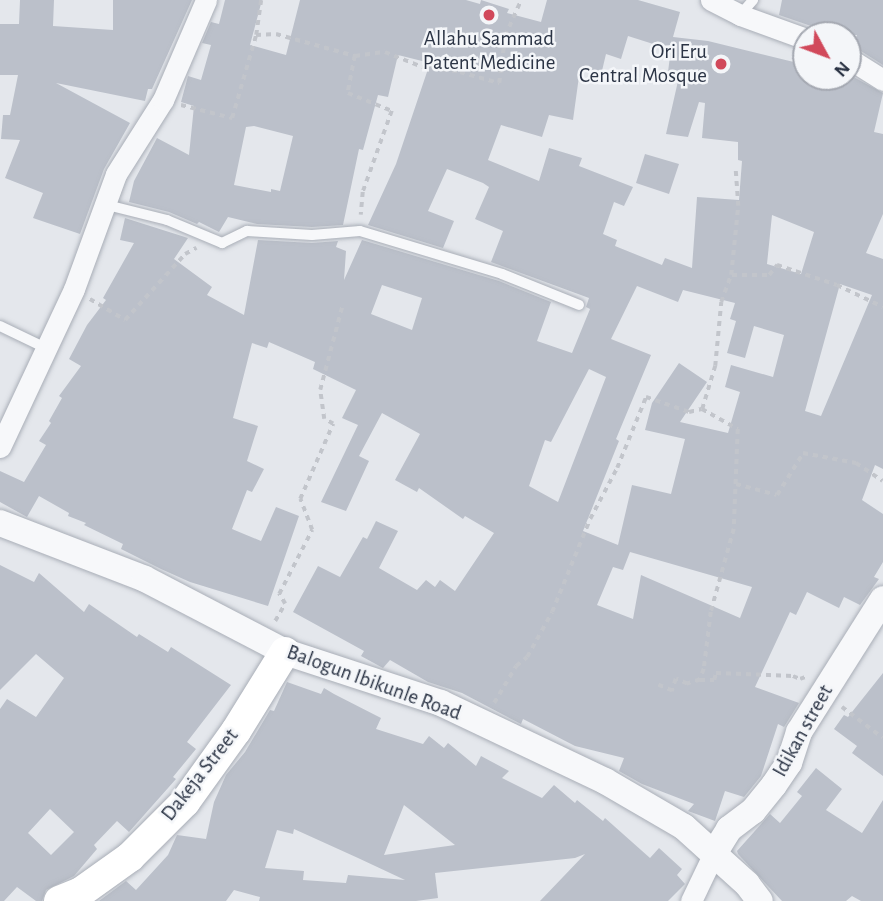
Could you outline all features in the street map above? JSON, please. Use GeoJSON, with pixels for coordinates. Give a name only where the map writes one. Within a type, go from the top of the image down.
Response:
{"type":"FeatureCollection","features":[{"type":"Feature","properties":{"kind":"main road","name":"Dakeja Street"},"geometry":{"type":"LineString","coordinates":[[59,901],[81,892],[130,857],[185,802],[236,731],[274,647]]}},
{"type":"Feature","properties":{"kind":"street"},"geometry":{"type":"LineString","coordinates":[[0,447],[74,289],[107,205],[116,174],[163,100],[206,0]]}},
{"type":"Feature","properties":{"kind":"street"},"geometry":{"type":"LineString","coordinates":[[711,0],[746,8],[792,32]]}},
{"type":"Feature","properties":{"kind":"street"},"geometry":{"type":"LineString","coordinates":[[862,65],[876,72],[883,80]]}},
{"type":"Feature","properties":{"kind":"street","name":"Balogun Ibikunle Road"},"geometry":{"type":"LineString","coordinates":[[0,523],[145,579],[274,647],[440,703],[605,781],[684,827],[747,884],[760,901]]}},
{"type":"Feature","properties":{"kind":"street","name":"Idikan street"},"geometry":{"type":"LineString","coordinates":[[713,855],[729,829],[752,811],[789,763],[799,732],[883,599]]}},
{"type":"Feature","properties":{"kind":"street"},"geometry":{"type":"LineString","coordinates":[[691,901],[713,855]]}},
{"type":"Feature","properties":{"kind":"lane"},"geometry":{"type":"LineString","coordinates":[[107,205],[166,220],[222,243],[247,231],[312,235],[360,231],[502,274],[579,305]]}},
{"type":"Feature","properties":{"kind":"lane"},"geometry":{"type":"LineString","coordinates":[[0,326],[48,349]]}},
{"type":"Feature","properties":{"kind":"path"},"geometry":{"type":"LineString","coordinates":[[163,100],[232,118],[256,35],[261,0]]}},
{"type":"Feature","properties":{"kind":"path"},"geometry":{"type":"LineString","coordinates":[[256,35],[276,34],[355,56],[385,52],[422,67],[460,72],[499,83],[505,36],[521,0]]}},
{"type":"Feature","properties":{"kind":"path"},"geometry":{"type":"LineString","coordinates":[[355,56],[348,93],[392,111],[363,192],[360,231]]}},
{"type":"Feature","properties":{"kind":"path"},"geometry":{"type":"LineString","coordinates":[[702,409],[715,366],[721,302],[731,275],[737,206],[734,167]]}},
{"type":"Feature","properties":{"kind":"path"},"geometry":{"type":"LineString","coordinates":[[74,289],[125,320],[186,254],[198,246],[222,243]]}},
{"type":"Feature","properties":{"kind":"path"},"geometry":{"type":"LineString","coordinates":[[731,275],[769,275],[777,265],[837,285],[883,307]]}},
{"type":"Feature","properties":{"kind":"path"},"geometry":{"type":"LineString","coordinates":[[274,647],[285,604],[279,594],[312,530],[300,499],[333,424],[324,419],[320,390],[342,307]]}},
{"type":"Feature","properties":{"kind":"path"},"geometry":{"type":"LineString","coordinates":[[485,725],[498,693],[516,666],[527,657],[552,612],[590,519],[617,468],[646,397],[689,412],[702,409],[738,429],[738,498],[733,540],[711,612],[712,624],[700,680]]}},
{"type":"Feature","properties":{"kind":"path"},"geometry":{"type":"LineString","coordinates":[[736,484],[777,495],[803,453],[856,463],[883,481]]}},
{"type":"Feature","properties":{"kind":"path"},"geometry":{"type":"LineString","coordinates":[[658,685],[672,691],[676,679],[687,684],[714,680],[716,673],[793,676],[800,679],[842,663]]}},
{"type":"Feature","properties":{"kind":"path"},"geometry":{"type":"LineString","coordinates":[[822,694],[883,738]]}},
{"type":"Feature","properties":{"kind":"building"},"geometry":{"type":"Polygon","coordinates":[[[20,0],[54,0],[53,26],[113,30],[113,0],[192,0],[152,89],[148,89],[145,101],[56,83],[130,123],[104,169],[80,234],[33,218],[43,193],[5,178],[20,140],[1,139],[3,115],[10,115],[18,75],[0,75],[0,24],[19,24],[20,0]]]}},
{"type":"Feature","properties":{"kind":"building"},"geometry":{"type":"Polygon","coordinates":[[[225,0],[262,0],[250,45],[286,55],[300,0],[466,0],[480,4],[481,0],[509,9],[507,13],[541,22],[547,0],[638,0],[680,12],[673,37],[708,41],[792,62],[792,91],[862,91],[862,82],[883,93],[874,132],[883,134],[883,214],[866,253],[883,259],[883,469],[875,465],[862,500],[883,514],[883,562],[874,577],[879,579],[860,605],[844,597],[839,608],[807,592],[796,615],[790,612],[755,687],[799,703],[784,727],[778,724],[761,776],[744,797],[725,791],[715,821],[688,811],[694,804],[642,784],[619,771],[624,758],[575,746],[523,719],[521,724],[462,693],[428,682],[390,660],[383,668],[361,656],[364,651],[293,612],[318,566],[340,577],[363,537],[367,539],[376,521],[398,531],[379,568],[417,590],[426,580],[435,587],[440,580],[455,591],[494,533],[465,516],[463,519],[419,488],[417,492],[395,480],[420,434],[382,413],[359,456],[369,461],[346,511],[321,502],[358,425],[342,418],[356,390],[313,369],[315,362],[269,342],[267,348],[252,343],[233,418],[258,426],[247,461],[264,469],[252,492],[247,490],[232,529],[261,541],[276,507],[299,516],[268,606],[190,582],[161,569],[121,549],[123,544],[68,516],[69,513],[39,496],[27,517],[0,502],[0,471],[24,482],[46,445],[39,441],[51,423],[49,421],[62,398],[59,396],[81,366],[69,359],[87,325],[106,300],[103,298],[134,243],[120,240],[125,218],[188,238],[174,259],[212,287],[207,295],[244,315],[258,240],[312,243],[338,241],[336,247],[346,251],[344,280],[362,240],[499,281],[551,302],[537,341],[572,353],[590,309],[586,307],[589,298],[491,262],[503,231],[475,219],[489,187],[483,183],[447,169],[428,211],[454,221],[443,248],[368,225],[396,164],[430,63],[398,55],[388,97],[378,95],[363,150],[359,149],[343,225],[312,227],[257,224],[228,217],[219,232],[169,212],[129,202],[134,181],[157,138],[189,155],[194,106],[181,102],[188,76],[201,80],[211,45],[202,43],[211,22],[219,24],[225,0]],[[628,36],[621,59],[606,54],[601,75],[580,69],[573,120],[549,115],[542,137],[501,125],[488,160],[539,181],[549,148],[582,158],[579,166],[633,187],[624,206],[614,202],[603,234],[617,240],[615,246],[662,265],[665,258],[692,268],[697,197],[739,200],[742,161],[738,160],[738,142],[702,138],[705,103],[699,102],[688,137],[666,134],[678,81],[667,80],[672,40],[669,49],[628,36]],[[254,126],[246,127],[234,185],[271,192],[271,189],[280,191],[293,136],[254,126]],[[772,215],[767,264],[801,274],[814,232],[772,215]],[[840,284],[805,411],[821,416],[872,295],[840,284]],[[382,285],[371,314],[412,330],[422,298],[382,285]],[[637,286],[611,339],[651,355],[616,439],[619,441],[583,531],[618,545],[632,485],[671,494],[685,439],[645,430],[652,403],[679,363],[707,382],[680,422],[728,433],[740,392],[725,387],[731,365],[773,377],[784,335],[754,326],[745,358],[727,353],[736,321],[730,319],[735,303],[683,290],[678,302],[637,286]],[[589,369],[551,442],[545,440],[529,486],[558,502],[606,377],[589,369]],[[630,552],[623,570],[613,567],[597,605],[633,619],[641,575],[740,618],[752,587],[630,552]]]}},
{"type":"Feature","properties":{"kind":"building"},"geometry":{"type":"Polygon","coordinates":[[[782,0],[883,0],[883,65],[862,52],[862,21],[796,21],[779,15],[782,0]]]}},
{"type":"Feature","properties":{"kind":"building"},"geometry":{"type":"Polygon","coordinates":[[[645,154],[679,164],[669,194],[636,183],[645,154]]]}},
{"type":"Feature","properties":{"kind":"building"},"geometry":{"type":"Polygon","coordinates":[[[0,565],[34,582],[39,573],[84,612],[89,604],[137,637],[139,634],[168,652],[171,647],[231,685],[187,742],[196,749],[173,777],[176,779],[129,832],[117,821],[94,845],[97,849],[74,876],[46,890],[42,901],[36,901],[17,887],[4,901],[0,901],[0,709],[7,699],[36,717],[64,678],[36,654],[0,690],[0,565]],[[50,809],[28,833],[51,855],[74,832],[50,809]]]}},
{"type":"Feature","properties":{"kind":"building"},"geometry":{"type":"Polygon","coordinates":[[[883,673],[883,776],[852,753],[857,746],[834,729],[844,715],[848,717],[883,673]]]}},
{"type":"Feature","properties":{"kind":"building"},"geometry":{"type":"Polygon","coordinates":[[[287,682],[321,694],[324,688],[381,718],[376,729],[423,744],[429,736],[444,748],[448,743],[476,766],[481,756],[509,771],[502,778],[542,798],[554,785],[575,803],[577,800],[603,821],[605,818],[650,858],[659,848],[682,869],[677,875],[685,884],[668,901],[540,901],[585,854],[575,858],[435,873],[438,898],[416,901],[259,901],[260,897],[234,890],[226,901],[99,901],[126,881],[136,890],[168,855],[177,835],[206,839],[214,802],[226,775],[245,752],[270,710],[274,711],[287,682]],[[404,805],[384,855],[455,845],[404,805]],[[294,829],[293,834],[277,830],[265,868],[304,871],[303,880],[346,883],[348,875],[405,880],[358,858],[294,829]]]}},
{"type":"Feature","properties":{"kind":"building"},"geometry":{"type":"Polygon","coordinates":[[[816,768],[842,789],[826,810],[862,833],[883,800],[883,901],[861,901],[852,896],[846,901],[782,901],[738,854],[737,851],[770,814],[780,823],[802,796],[797,792],[816,768]]]}},
{"type":"Feature","properties":{"kind":"place","name":"Allahu Sammad Patent Medicine"},"geometry":{"type":"Point","coordinates":[489,15]}},
{"type":"Feature","properties":{"kind":"place","name":"Ori Eru Central Mosque"},"geometry":{"type":"Point","coordinates":[721,64]}}]}
